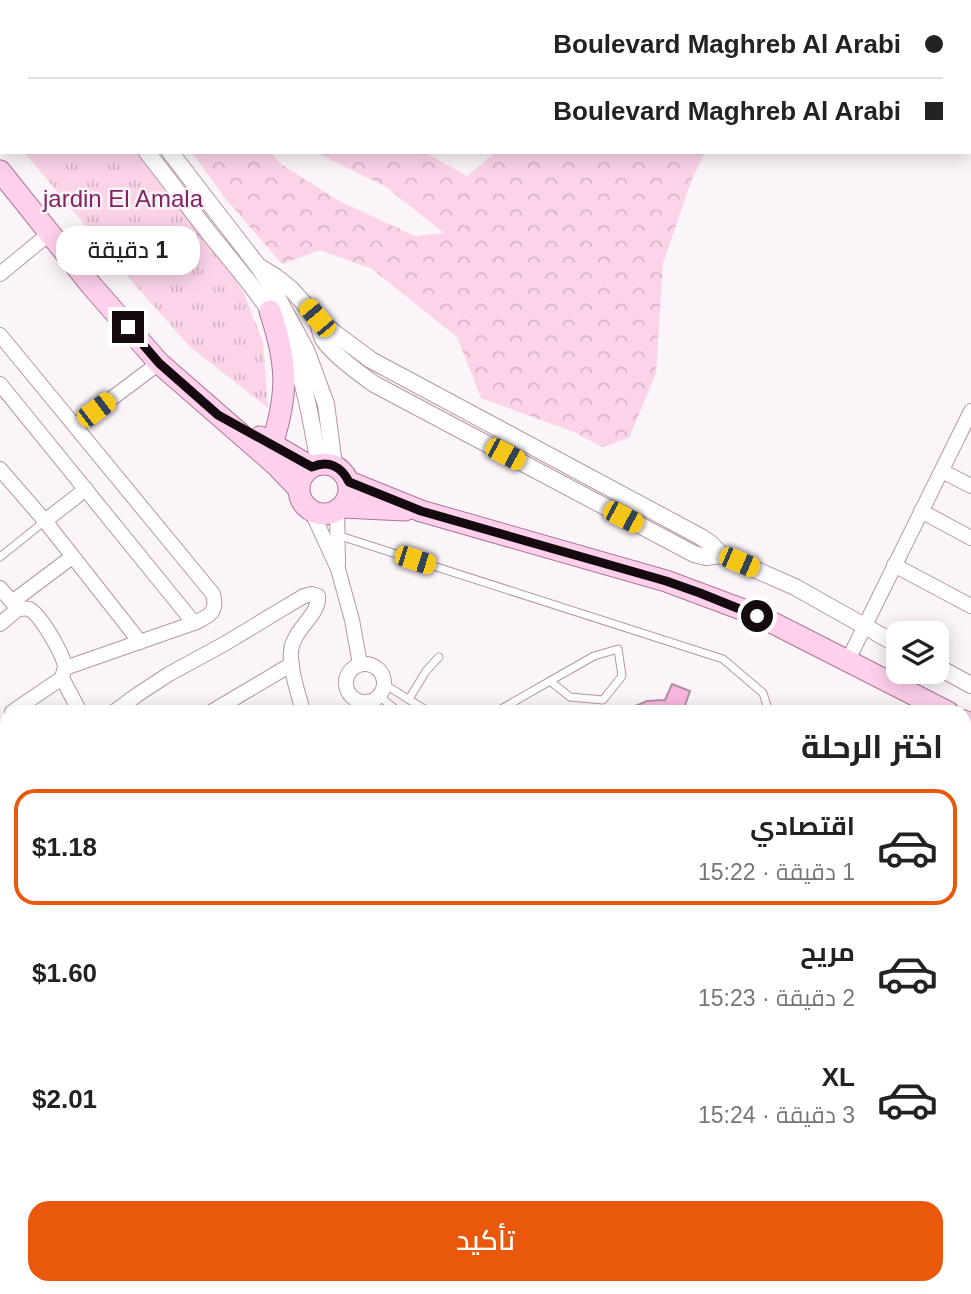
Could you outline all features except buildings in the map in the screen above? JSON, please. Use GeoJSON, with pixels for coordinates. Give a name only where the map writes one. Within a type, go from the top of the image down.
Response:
{"type":"FeatureCollection","features":[{"type":"Feature","properties":{"kind":"main road"},"geometry":{"type":"LineString","coordinates":[[0,171],[91,285],[159,363],[276,465],[299,489]]}},
{"type":"Feature","properties":{"kind":"main road"},"geometry":{"type":"LineString","coordinates":[[270,311],[284,363],[280,418],[272,444]]}},
{"type":"Feature","properties":{"kind":"main road"},"geometry":{"type":"LineString","coordinates":[[218,415],[272,444],[345,475],[349,482],[347,500],[332,513],[321,514],[311,510],[302,501],[299,489],[302,476],[321,465]]}},
{"type":"Feature","properties":{"kind":"main road"},"geometry":{"type":"LineString","coordinates":[[349,482],[421,511],[700,593],[762,618],[935,705]]}},
{"type":"Feature","properties":{"kind":"main road"},"geometry":{"type":"LineString","coordinates":[[339,509],[421,511]]}},
{"type":"Feature","properties":{"kind":"street"},"geometry":{"type":"LineString","coordinates":[[149,154],[270,311],[293,354],[308,400],[321,465]]}},
{"type":"Feature","properties":{"kind":"street"},"geometry":{"type":"LineString","coordinates":[[172,154],[258,266],[306,350],[326,404],[321,465]]}},
{"type":"Feature","properties":{"kind":"street"},"geometry":{"type":"LineString","coordinates":[[0,274],[50,233]]}},
{"type":"Feature","properties":{"kind":"street"},"geometry":{"type":"LineString","coordinates":[[258,266],[291,289],[317,318],[354,348],[386,369],[701,537],[722,555],[795,587],[886,638]]}},
{"type":"Feature","properties":{"kind":"street"},"geometry":{"type":"LineString","coordinates":[[1,339],[213,594],[216,604],[213,612],[194,623],[64,673],[21,705]]}},
{"type":"Feature","properties":{"kind":"street"},"geometry":{"type":"LineString","coordinates":[[75,426],[159,363]]}},
{"type":"Feature","properties":{"kind":"street"},"geometry":{"type":"LineString","coordinates":[[0,384],[194,623]]}},
{"type":"Feature","properties":{"kind":"street"},"geometry":{"type":"LineString","coordinates":[[848,660],[921,511],[969,421]]}},
{"type":"Feature","properties":{"kind":"street"},"geometry":{"type":"LineString","coordinates":[[0,469],[45,521],[140,642]]}},
{"type":"Feature","properties":{"kind":"street"},"geometry":{"type":"LineString","coordinates":[[942,471],[971,486]]}},
{"type":"Feature","properties":{"kind":"street"},"geometry":{"type":"LineString","coordinates":[[45,521],[86,489]]}},
{"type":"Feature","properties":{"kind":"street"},"geometry":{"type":"LineString","coordinates":[[338,569],[339,509]]}},
{"type":"Feature","properties":{"kind":"street"},"geometry":{"type":"LineString","coordinates":[[311,510],[338,569],[352,620],[360,664]]}},
{"type":"Feature","properties":{"kind":"street"},"geometry":{"type":"LineString","coordinates":[[921,511],[971,538]]}},
{"type":"Feature","properties":{"kind":"street"},"geometry":{"type":"LineString","coordinates":[[0,625],[15,606],[72,557]]}},
{"type":"Feature","properties":{"kind":"street"},"geometry":{"type":"LineString","coordinates":[[894,565],[971,606]]}},
{"type":"Feature","properties":{"kind":"street"},"geometry":{"type":"LineString","coordinates":[[0,588],[15,606],[36,613],[54,640],[77,705]]}},
{"type":"Feature","properties":{"kind":"street"},"geometry":{"type":"LineString","coordinates":[[123,705],[169,674],[312,594],[318,596],[319,603],[296,635],[291,650],[301,705]]}},
{"type":"Feature","properties":{"kind":"street"},"geometry":{"type":"LineString","coordinates":[[367,663],[380,670],[383,676],[377,698],[360,701],[349,694],[346,688],[349,670],[360,664],[367,663]]}},
{"type":"Feature","properties":{"kind":"street"},"geometry":{"type":"LineString","coordinates":[[223,705],[292,664]]}},
{"type":"Feature","properties":{"kind":"street"},"geometry":{"type":"LineString","coordinates":[[949,673],[971,685]]}},
{"type":"Feature","properties":{"kind":"lane"},"geometry":{"type":"LineString","coordinates":[[0,557],[45,521]]}},
{"type":"Feature","properties":{"kind":"lane"},"geometry":{"type":"LineString","coordinates":[[337,535],[723,659],[763,693],[767,705]]}},
{"type":"Feature","properties":{"kind":"lane"},"geometry":{"type":"LineString","coordinates":[[508,705],[550,681],[594,656],[618,649],[622,676],[603,700],[570,697],[550,681]]}},
{"type":"Feature","properties":{"kind":"lane"},"geometry":{"type":"LineString","coordinates":[[409,699],[426,671],[439,657]]}},
{"type":"Feature","properties":{"kind":"lane"},"geometry":{"type":"LineString","coordinates":[[377,698],[409,699],[418,705]]}},
{"type":"Feature","properties":{"kind":"green space","name":"jardin El Amala"},"geometry":{"type":"Polygon","coordinates":[[[26,154],[146,154],[207,235],[244,294],[263,342],[268,408],[190,347],[26,154]]]}},
{"type":"Feature","properties":{"kind":"green space"},"geometry":{"type":"Polygon","coordinates":[[[193,154],[272,154],[281,164],[339,201],[415,236],[444,233],[386,187],[319,154],[428,154],[467,176],[494,154],[704,154],[692,179],[663,263],[656,373],[629,438],[602,447],[576,433],[481,398],[457,337],[372,269],[320,250],[282,264],[224,197],[193,154]]]}},
{"type":"Feature","properties":{"kind":"route"},"geometry":{"type":"LineString","coordinates":[[128,327],[159,363],[218,415],[312,467],[326,463],[334,465],[349,482],[421,511],[666,581],[757,616]]}}]}
